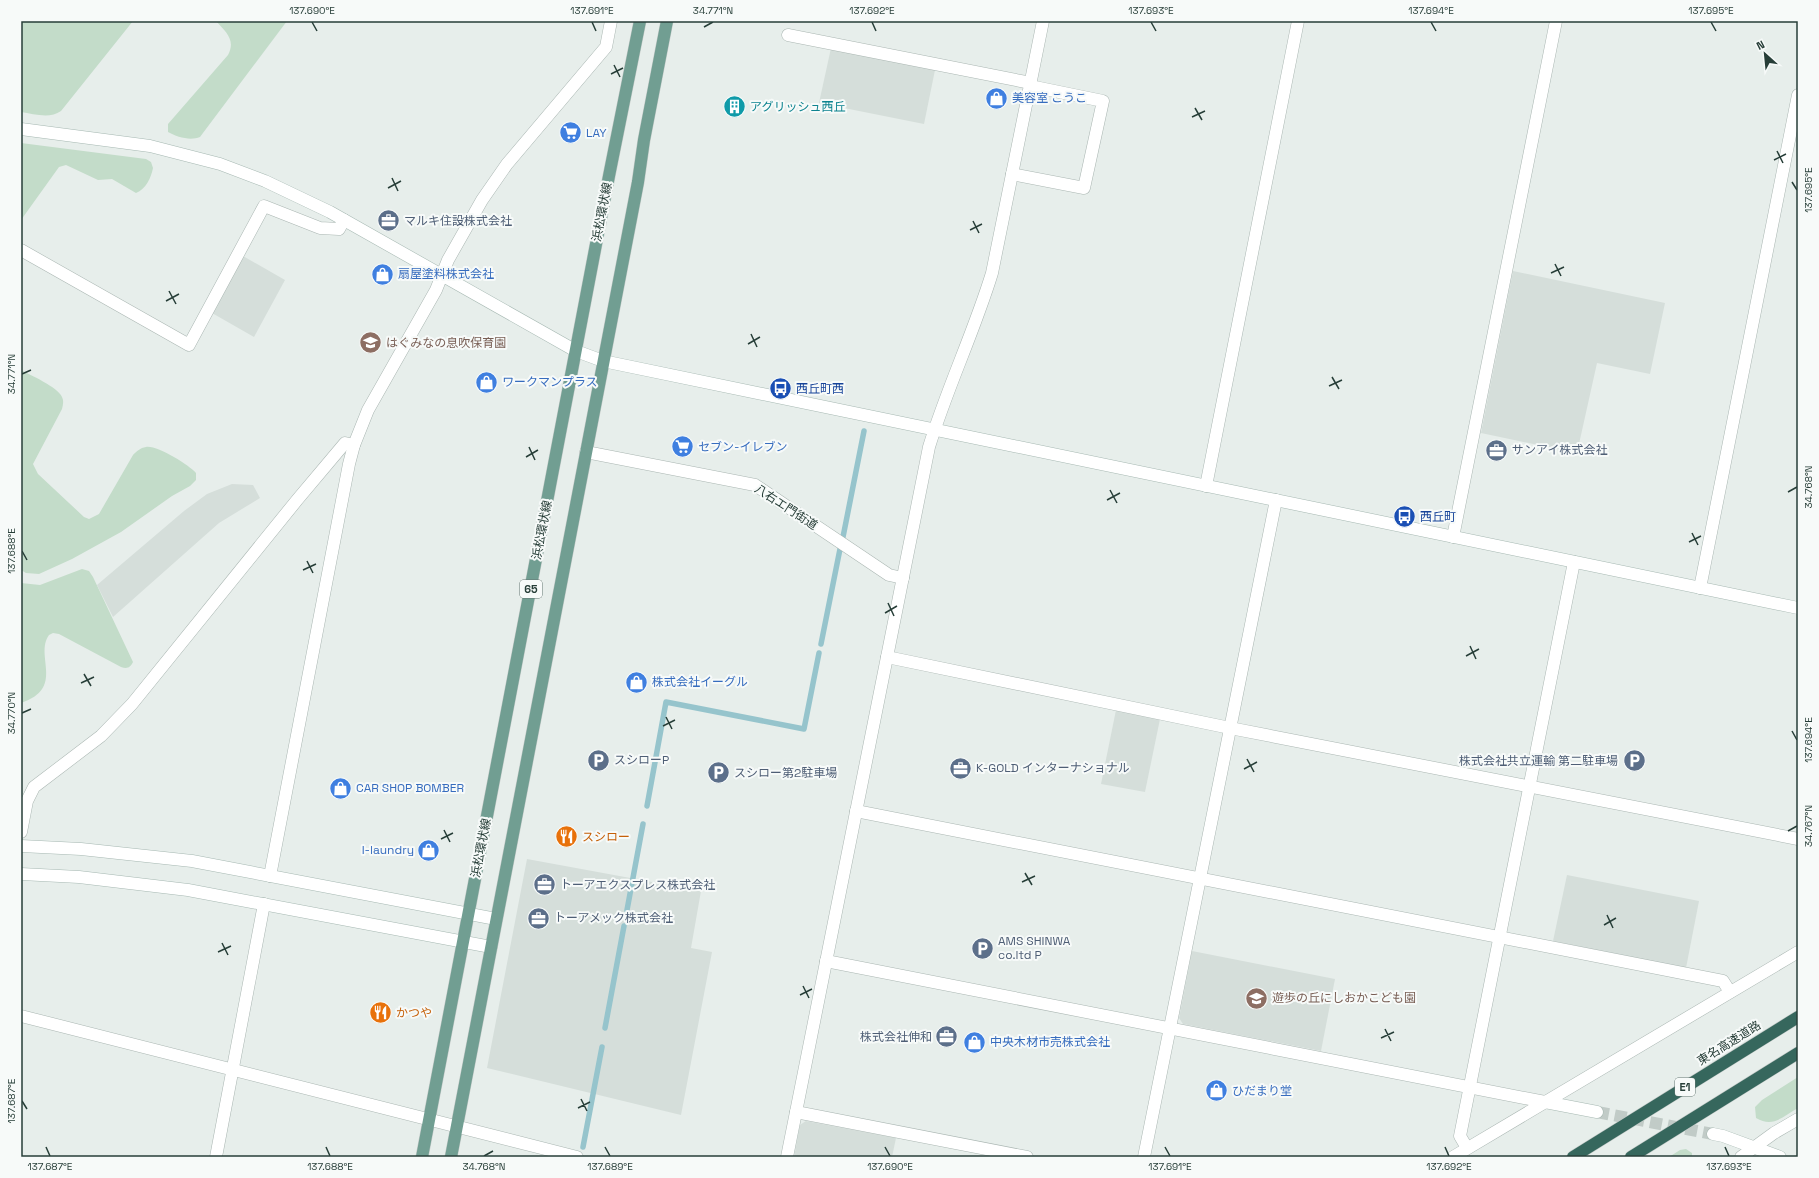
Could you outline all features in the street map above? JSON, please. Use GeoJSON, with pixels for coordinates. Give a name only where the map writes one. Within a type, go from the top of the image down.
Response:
{"type":"FeatureCollection","features":[{"type":"Feature","properties":{"kind":"highway","name":"東名高速道路"},"geometry":{"type":"LineString","coordinates":[[1573,1157],[1798,1017]]}},
{"type":"Feature","properties":{"kind":"highway","name":"E1"},"geometry":{"type":"LineString","coordinates":[[1631,1157],[1798,1053]]}},
{"type":"Feature","properties":{"kind":"main road","name":"浜松環状線"},"geometry":{"type":"LineString","coordinates":[[422,1157],[609,176],[640,21]]}},
{"type":"Feature","properties":{"kind":"main road","name":"65"},"geometry":{"type":"LineString","coordinates":[[451,1157],[667,21]]}},
{"type":"Feature","properties":{"kind":"street"},"geometry":{"type":"LineString","coordinates":[[270,876],[354,445],[368,410],[436,290],[448,260],[482,200],[498,176],[606,47],[611,21]]}},
{"type":"Feature","properties":{"kind":"street"},"geometry":{"type":"LineString","coordinates":[[787,1157],[929,447],[934,430],[987,291],[996,256],[1043,21]]}},
{"type":"Feature","properties":{"kind":"street"},"geometry":{"type":"LineString","coordinates":[[1206,486],[1298,21]]}},
{"type":"Feature","properties":{"kind":"street"},"geometry":{"type":"LineString","coordinates":[[1453,537],[1556,21]]}},
{"type":"Feature","properties":{"kind":"street"},"geometry":{"type":"LineString","coordinates":[[788,34],[1103,101],[1084,188],[1012,174]]}},
{"type":"Feature","properties":{"kind":"street"},"geometry":{"type":"LineString","coordinates":[[1700,588],[1798,95]]}},
{"type":"Feature","properties":{"kind":"street"},"geometry":{"type":"LineString","coordinates":[[21,129],[126,142],[197,157],[265,181],[309,200],[576,351],[603,361],[1798,608]]}},
{"type":"Feature","properties":{"kind":"street"},"geometry":{"type":"LineString","coordinates":[[21,250],[189,345],[264,206],[320,228],[339,229],[344,220]]}},
{"type":"Feature","properties":{"kind":"street"},"geometry":{"type":"LineString","coordinates":[[21,832],[27,801],[34,787],[83,750],[117,720],[132,704],[345,442],[354,445]]}},
{"type":"Feature","properties":{"kind":"street","name":"八右エ門街道"},"geometry":{"type":"LineString","coordinates":[[586,452],[755,485],[889,575],[903,578]]}},
{"type":"Feature","properties":{"kind":"street"},"geometry":{"type":"LineString","coordinates":[[1144,1157],[1276,500]]}},
{"type":"Feature","properties":{"kind":"street"},"geometry":{"type":"LineString","coordinates":[[1467,1148],[1460,1136],[1574,562]]}},
{"type":"Feature","properties":{"kind":"street"},"geometry":{"type":"LineString","coordinates":[[887,657],[1230,728],[1798,839]]}},
{"type":"Feature","properties":{"kind":"street"},"geometry":{"type":"LineString","coordinates":[[856,811],[1723,981],[1730,992]]}},
{"type":"Feature","properties":{"kind":"street"},"geometry":{"type":"LineString","coordinates":[[21,846],[137,854],[192,861],[496,919]]}},
{"type":"Feature","properties":{"kind":"street"},"geometry":{"type":"LineString","coordinates":[[21,874],[133,882],[188,890],[491,947]]}},
{"type":"Feature","properties":{"kind":"street"},"geometry":{"type":"LineString","coordinates":[[216,1157],[264,904]]}},
{"type":"Feature","properties":{"kind":"street"},"geometry":{"type":"LineString","coordinates":[[1453,1157],[1798,952]]}},
{"type":"Feature","properties":{"kind":"street"},"geometry":{"type":"LineString","coordinates":[[826,961],[1597,1112]]}},
{"type":"Feature","properties":{"kind":"street"},"geometry":{"type":"LineString","coordinates":[[21,1016],[577,1157]]}},
{"type":"Feature","properties":{"kind":"street"},"geometry":{"type":"LineString","coordinates":[[796,1112],[1027,1157]]}},
{"type":"Feature","properties":{"kind":"street"},"geometry":{"type":"LineString","coordinates":[[1741,1157],[1798,1119]]}},
{"type":"Feature","properties":{"kind":"street"},"geometry":{"type":"LineString","coordinates":[[1713,1134],[1723,1136],[1780,1157]]}},
{"type":"Feature","properties":{"kind":"shaded area"},"geometry":{"type":"Polygon","coordinates":[[[831,48],[935,70],[924,124],[819,103],[831,48]]]}},
{"type":"Feature","properties":{"kind":"shaded area"},"geometry":{"type":"Polygon","coordinates":[[[243,256],[285,280],[254,337],[212,313],[243,256]]]}},
{"type":"Feature","properties":{"kind":"shaded area"},"geometry":{"type":"Polygon","coordinates":[[[1513,271],[1665,303],[1650,374],[1597,363],[1577,453],[1481,433],[1513,271]]]}},
{"type":"Feature","properties":{"kind":"shaded area"},"geometry":{"type":"Polygon","coordinates":[[[232,484],[253,485],[260,498],[219,523],[113,617],[97,585],[184,511],[207,494],[232,484]]]}},
{"type":"Feature","properties":{"kind":"shaded area"},"geometry":{"type":"Polygon","coordinates":[[[1116,710],[1160,719],[1145,792],[1101,784],[1116,710]]]}},
{"type":"Feature","properties":{"kind":"shaded area"},"geometry":{"type":"Polygon","coordinates":[[[527,859],[701,891],[691,948],[712,952],[681,1115],[487,1068],[527,859]]]}},
{"type":"Feature","properties":{"kind":"shaded area"},"geometry":{"type":"Polygon","coordinates":[[[1567,875],[1699,901],[1686,968],[1553,941],[1567,875]]]}},
{"type":"Feature","properties":{"kind":"shaded area","name":"遊歩の丘にしおかこども園"},"geometry":{"type":"Polygon","coordinates":[[[1192,951],[1335,979],[1321,1051],[1183,1024],[1179,1018],[1192,951]]]}},
{"type":"Feature","properties":{"kind":"shaded area"},"geometry":{"type":"Polygon","coordinates":[[[806,1121],[896,1138],[892,1157],[794,1157],[800,1125],[806,1121]]]}},
{"type":"Feature","properties":{"kind":"green space"},"geometry":{"type":"Polygon","coordinates":[[[21,21],[133,21],[61,111],[52,115],[36,115],[21,112],[21,21]]]}},
{"type":"Feature","properties":{"kind":"green space"},"geometry":{"type":"Polygon","coordinates":[[[216,21],[287,21],[200,137],[192,139],[179,137],[168,132],[168,124],[228,55],[230,50],[231,45],[229,36],[216,21]]]}},
{"type":"Feature","properties":{"kind":"green space"},"geometry":{"type":"Polygon","coordinates":[[[21,143],[146,159],[151,162],[153,168],[148,183],[143,189],[136,193],[112,179],[98,180],[66,165],[59,167],[21,220],[21,143]]]}},
{"type":"Feature","properties":{"kind":"green space"},"geometry":{"type":"Polygon","coordinates":[[[21,370],[50,385],[62,397],[62,409],[33,464],[38,474],[84,517],[89,519],[99,514],[133,455],[144,447],[151,447],[165,452],[180,461],[196,473],[196,480],[190,486],[172,496],[121,532],[72,559],[39,574],[26,573],[21,570],[21,370]]]}},
{"type":"Feature","properties":{"kind":"green space"},"geometry":{"type":"Polygon","coordinates":[[[82,569],[89,571],[93,577],[133,662],[128,668],[121,667],[59,634],[53,633],[49,635],[45,643],[46,680],[42,689],[35,697],[21,703],[21,583],[40,585],[82,569]]]}},
{"type":"Feature","properties":{"kind":"green space"},"geometry":{"type":"Polygon","coordinates":[[[1798,1077],[1798,1108],[1773,1122],[1762,1121],[1756,1118],[1755,1107],[1762,1100],[1798,1077]]]}},
{"type":"Feature","properties":{"kind":"green space"},"geometry":{"type":"Polygon","coordinates":[[[1686,1149],[1692,1153],[1692,1157],[1669,1157],[1680,1150],[1686,1149]]]}},
{"type":"Feature","properties":{"kind":"waterway"},"geometry":{"type":"LineString","coordinates":[[843,537],[864,431]]}},
{"type":"Feature","properties":{"kind":"waterway"},"geometry":{"type":"LineString","coordinates":[[821,644],[840,549]]}},
{"type":"Feature","properties":{"kind":"waterway"},"geometry":{"type":"LineString","coordinates":[[647,806],[666,702],[804,729],[819,653]]}},
{"type":"Feature","properties":{"kind":"waterway"},"geometry":{"type":"LineString","coordinates":[[627,910],[643,824]]}},
{"type":"Feature","properties":{"kind":"waterway"},"geometry":{"type":"LineString","coordinates":[[605,1028],[624,926]]}},
{"type":"Feature","properties":{"kind":"waterway"},"geometry":{"type":"LineString","coordinates":[[583,1147],[602,1047]]}},
{"type":"Feature","properties":{"kind":"tunnel"},"geometry":{"type":"LineString","coordinates":[[1597,1112],[1713,1134]]}},
{"type":"Feature","properties":{"kind":"place","name":"美容室 こうこ"},"geometry":{"type":"Point","coordinates":[997,98]}},
{"type":"Feature","properties":{"kind":"place","name":"アグリッシュ西丘"},"geometry":{"type":"Point","coordinates":[734,107]}},
{"type":"Feature","properties":{"kind":"place","name":"LAY"},"geometry":{"type":"Point","coordinates":[570,133]}},
{"type":"Feature","properties":{"kind":"place","name":"マルキ住設株式会社"},"geometry":{"type":"Point","coordinates":[388,221]}},
{"type":"Feature","properties":{"kind":"place","name":"扇屋塗料株式会社"},"geometry":{"type":"Point","coordinates":[382,274]}},
{"type":"Feature","properties":{"kind":"place","name":"はぐみなの息吹保育園"},"geometry":{"type":"Point","coordinates":[370,343]}},
{"type":"Feature","properties":{"kind":"place","name":"ワークマンプラス"},"geometry":{"type":"Point","coordinates":[487,382]}},
{"type":"Feature","properties":{"kind":"place","name":"西丘町西"},"geometry":{"type":"Point","coordinates":[780,389]}},
{"type":"Feature","properties":{"kind":"place","name":"セブン-イレブン"},"geometry":{"type":"Point","coordinates":[683,447]}},
{"type":"Feature","properties":{"kind":"place","name":"サンアイ株式会社"},"geometry":{"type":"Point","coordinates":[1496,450]}},
{"type":"Feature","properties":{"kind":"place","name":"西丘町"},"geometry":{"type":"Point","coordinates":[1405,517]}},
{"type":"Feature","properties":{"kind":"place","name":"株式会社イーグル"},"geometry":{"type":"Point","coordinates":[636,682]}},
{"type":"Feature","properties":{"kind":"place","name":"スシローP"},"geometry":{"type":"Point","coordinates":[599,760]}},
{"type":"Feature","properties":{"kind":"place","name":"株式会社共立運輸 第二駐車場"},"geometry":{"type":"Point","coordinates":[1634,761]}},
{"type":"Feature","properties":{"kind":"place","name":"K-GOLD インターナショナル"},"geometry":{"type":"Point","coordinates":[960,768]}},
{"type":"Feature","properties":{"kind":"place","name":"スシロー第2駐車場"},"geometry":{"type":"Point","coordinates":[719,773]}},
{"type":"Feature","properties":{"kind":"place","name":"CAR SHOP BOMBER"},"geometry":{"type":"Point","coordinates":[341,788]}},
{"type":"Feature","properties":{"kind":"place","name":"スシロー"},"geometry":{"type":"Point","coordinates":[567,837]}},
{"type":"Feature","properties":{"kind":"place","name":"I-laundry"},"geometry":{"type":"Point","coordinates":[429,850]}},
{"type":"Feature","properties":{"kind":"place","name":"トーアエクスプレス株式会社"},"geometry":{"type":"Point","coordinates":[544,885]}},
{"type":"Feature","properties":{"kind":"place","name":"トーアメック株式会社"},"geometry":{"type":"Point","coordinates":[538,918]}},
{"type":"Feature","properties":{"kind":"place","name":"AMS SHINWA co.ltd P"},"geometry":{"type":"Point","coordinates":[982,948]}},
{"type":"Feature","properties":{"kind":"place","name":"遊歩の丘にしおかこども園"},"geometry":{"type":"Point","coordinates":[1257,998]}},
{"type":"Feature","properties":{"kind":"place","name":"かつや"},"geometry":{"type":"Point","coordinates":[381,1013]}},
{"type":"Feature","properties":{"kind":"place","name":"株式会社伸和"},"geometry":{"type":"Point","coordinates":[947,1037]}},
{"type":"Feature","properties":{"kind":"place","name":"中央木材市売株式会社"},"geometry":{"type":"Point","coordinates":[974,1042]}},
{"type":"Feature","properties":{"kind":"place","name":"ひだまり堂"},"geometry":{"type":"Point","coordinates":[1217,1091]}}]}
